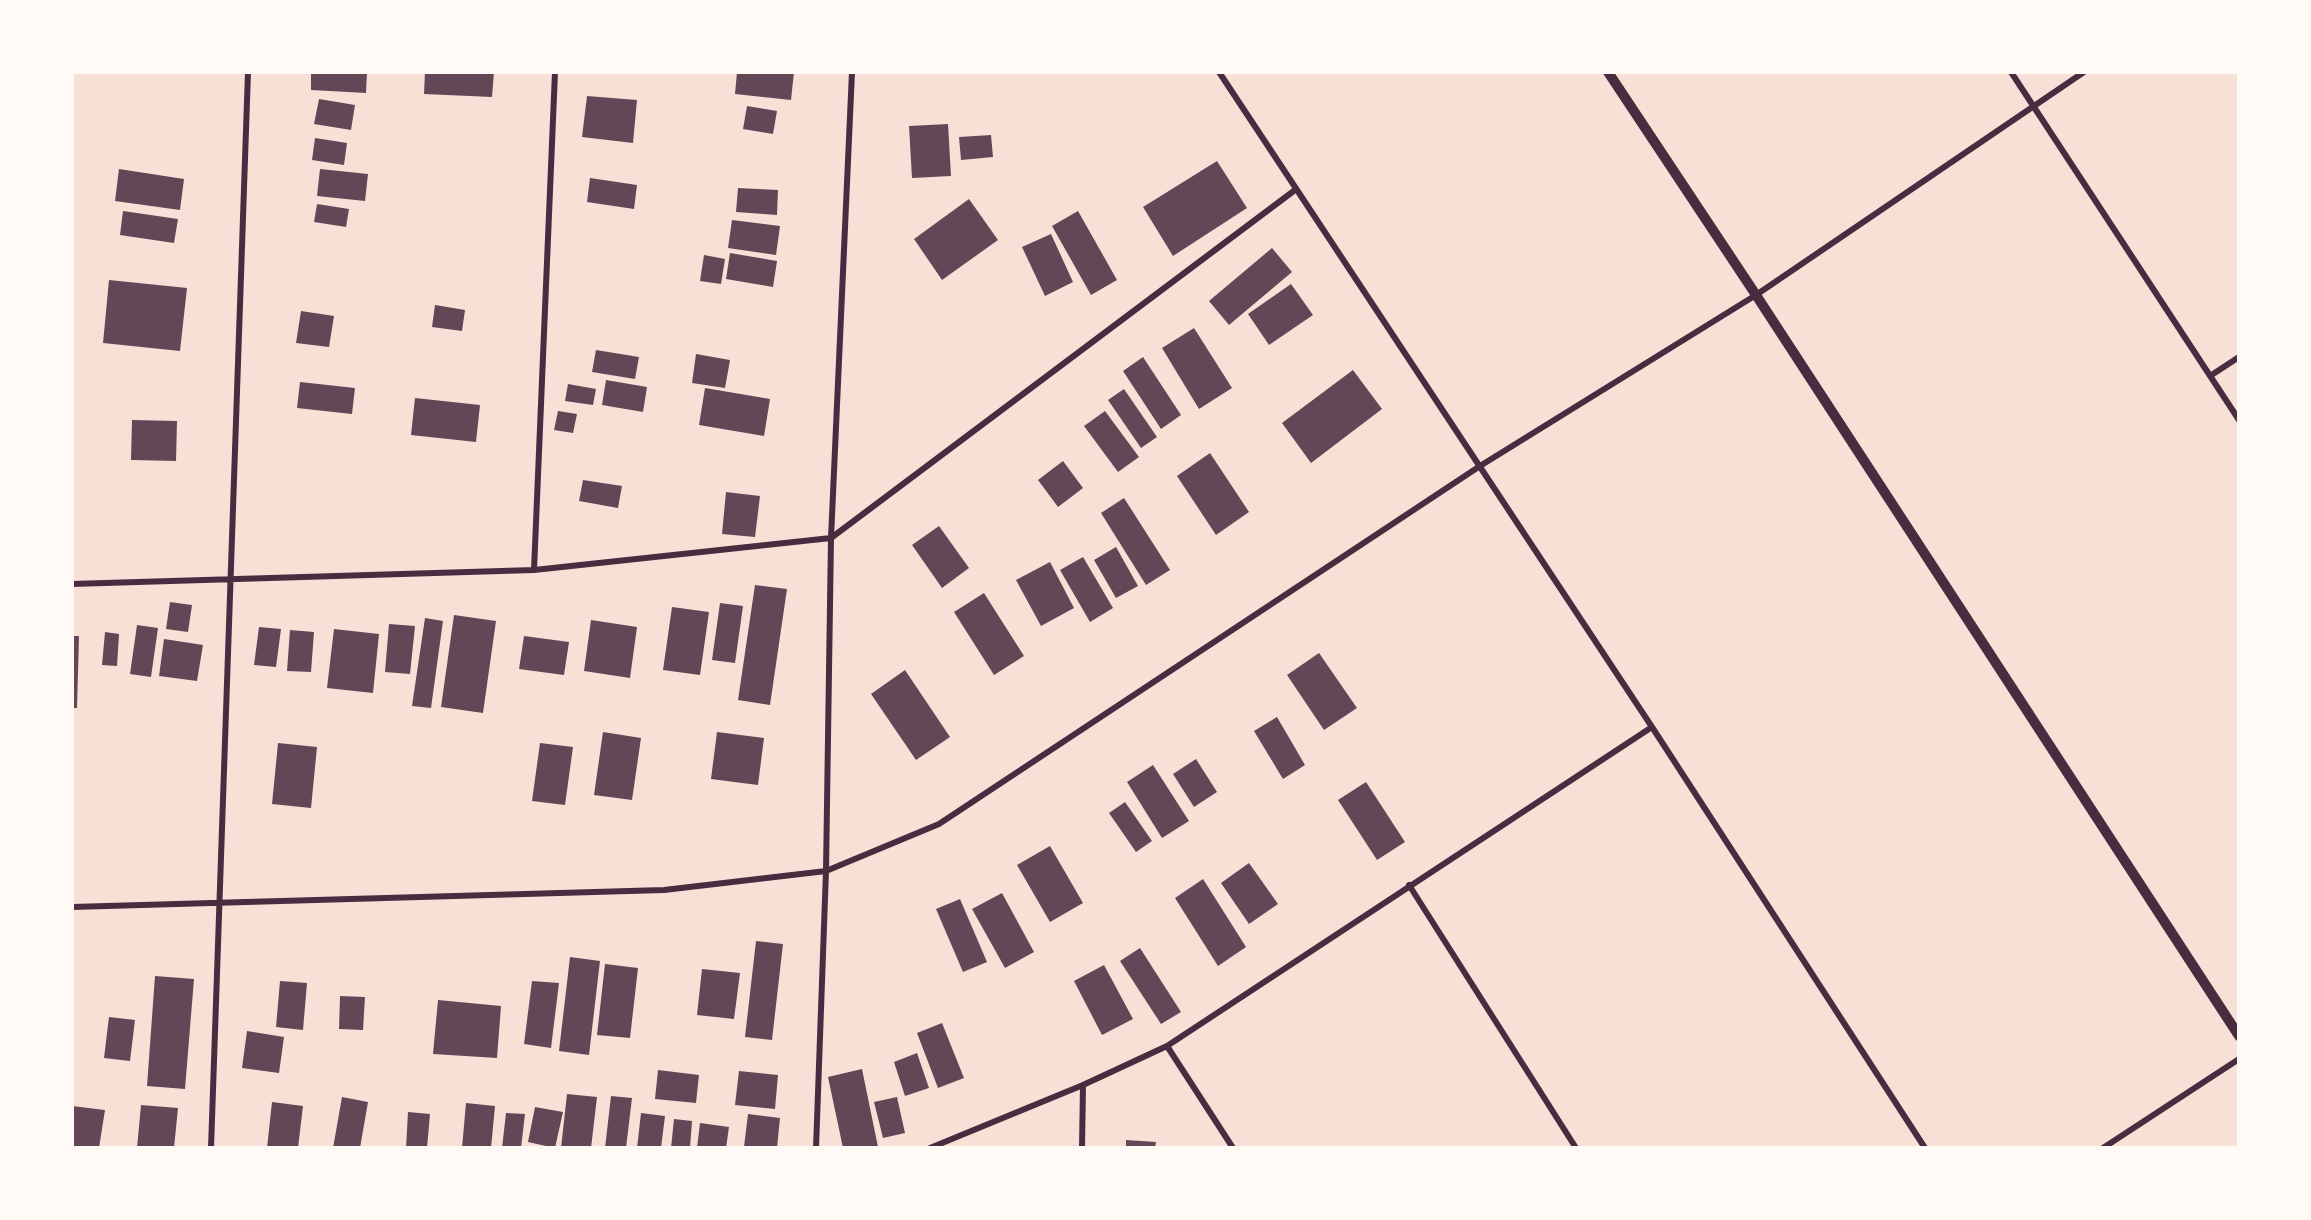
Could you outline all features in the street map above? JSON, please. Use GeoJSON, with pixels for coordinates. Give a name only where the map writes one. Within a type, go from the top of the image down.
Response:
{"type":"FeatureCollection","features":[{"type":"Feature","properties":{"kind":"street"},"geometry":{"type":"LineString","coordinates":[[211,1148],[248,72]]}},
{"type":"Feature","properties":{"kind":"street"},"geometry":{"type":"LineString","coordinates":[[534,570],[555,72]]}},
{"type":"Feature","properties":{"kind":"street"},"geometry":{"type":"LineString","coordinates":[[816,1148],[826,872],[831,538],[852,72]]}},
{"type":"Feature","properties":{"kind":"street"},"geometry":{"type":"LineString","coordinates":[[1219,72],[1652,727],[1925,1148]]}},
{"type":"Feature","properties":{"kind":"street"},"geometry":{"type":"LineString","coordinates":[[1608,72],[2239,1036]]}},
{"type":"Feature","properties":{"kind":"street"},"geometry":{"type":"LineString","coordinates":[[2012,72],[2239,420]]}},
{"type":"Feature","properties":{"kind":"street"},"geometry":{"type":"LineString","coordinates":[[72,908],[664,890],[826,872],[939,824],[1480,466],[1756,295],[2084,72]]}},
{"type":"Feature","properties":{"kind":"street"},"geometry":{"type":"LineString","coordinates":[[72,584],[534,570],[831,538],[1295,190]]}},
{"type":"Feature","properties":{"kind":"street"},"geometry":{"type":"LineString","coordinates":[[2210,376],[2239,357]]}},
{"type":"Feature","properties":{"kind":"street"},"geometry":{"type":"LineString","coordinates":[[930,1148],[1083,1085],[1167,1046],[1652,727]]}},
{"type":"Feature","properties":{"kind":"street"},"geometry":{"type":"LineString","coordinates":[[1409,885],[1576,1148]]}},
{"type":"Feature","properties":{"kind":"street"},"geometry":{"type":"LineString","coordinates":[[1167,1046],[1233,1148]]}},
{"type":"Feature","properties":{"kind":"street"},"geometry":{"type":"LineString","coordinates":[[2103,1148],[2239,1059]]}},
{"type":"Feature","properties":{"kind":"street"},"geometry":{"type":"LineString","coordinates":[[1082,1148],[1083,1085]]}},
{"type":"Feature","properties":{"kind":"building"},"geometry":{"type":"Polygon","coordinates":[[[311,72],[367,72],[366,93],[311,90],[311,72]]]}},
{"type":"Feature","properties":{"kind":"building"},"geometry":{"type":"Polygon","coordinates":[[[425,72],[494,72],[492,97],[424,94],[425,72]]]}},
{"type":"Feature","properties":{"kind":"building"},"geometry":{"type":"Polygon","coordinates":[[[737,72],[794,72],[791,100],[735,94],[737,72]]]}},
{"type":"Feature","properties":{"kind":"building"},"geometry":{"type":"Polygon","coordinates":[[[587,96],[637,100],[633,143],[582,137],[587,96]]]}},
{"type":"Feature","properties":{"kind":"building"},"geometry":{"type":"Polygon","coordinates":[[[319,99],[355,105],[351,130],[314,124],[319,99]]]}},
{"type":"Feature","properties":{"kind":"building"},"geometry":{"type":"Polygon","coordinates":[[[747,106],[777,111],[773,134],[743,129],[747,106]]]}},
{"type":"Feature","properties":{"kind":"building"},"geometry":{"type":"Polygon","coordinates":[[[948,124],[951,176],[912,178],[909,126],[948,124]]]}},
{"type":"Feature","properties":{"kind":"building"},"geometry":{"type":"Polygon","coordinates":[[[991,135],[993,157],[961,160],[959,137],[991,135]]]}},
{"type":"Feature","properties":{"kind":"building"},"geometry":{"type":"Polygon","coordinates":[[[315,138],[347,143],[344,165],[312,160],[315,138]]]}},
{"type":"Feature","properties":{"kind":"building"},"geometry":{"type":"Polygon","coordinates":[[[1217,161],[1247,208],[1173,256],[1143,207],[1217,161]]]}},
{"type":"Feature","properties":{"kind":"building"},"geometry":{"type":"Polygon","coordinates":[[[119,169],[184,179],[180,210],[115,201],[119,169]]]}},
{"type":"Feature","properties":{"kind":"building"},"geometry":{"type":"Polygon","coordinates":[[[320,169],[368,174],[365,201],[317,196],[320,169]]]}},
{"type":"Feature","properties":{"kind":"building"},"geometry":{"type":"Polygon","coordinates":[[[590,178],[637,185],[634,209],[587,202],[590,178]]]}},
{"type":"Feature","properties":{"kind":"building"},"geometry":{"type":"Polygon","coordinates":[[[738,188],[778,190],[777,215],[736,212],[738,188]]]}},
{"type":"Feature","properties":{"kind":"building"},"geometry":{"type":"Polygon","coordinates":[[[969,199],[998,240],[942,280],[914,239],[969,199]]]}},
{"type":"Feature","properties":{"kind":"building"},"geometry":{"type":"Polygon","coordinates":[[[317,204],[349,209],[346,227],[314,222],[317,204]]]}},
{"type":"Feature","properties":{"kind":"building"},"geometry":{"type":"Polygon","coordinates":[[[123,211],[178,219],[174,243],[120,235],[123,211]]]}},
{"type":"Feature","properties":{"kind":"building"},"geometry":{"type":"Polygon","coordinates":[[[1078,211],[1117,280],[1091,295],[1052,226],[1078,211]]]}},
{"type":"Feature","properties":{"kind":"building"},"geometry":{"type":"Polygon","coordinates":[[[732,220],[780,226],[776,255],[728,248],[732,220]]]}},
{"type":"Feature","properties":{"kind":"building"},"geometry":{"type":"Polygon","coordinates":[[[1051,234],[1073,282],[1045,296],[1022,247],[1051,234]]]}},
{"type":"Feature","properties":{"kind":"building"},"geometry":{"type":"Polygon","coordinates":[[[1272,248],[1292,272],[1229,325],[1209,301],[1272,248]]]}},
{"type":"Feature","properties":{"kind":"building"},"geometry":{"type":"Polygon","coordinates":[[[730,253],[777,261],[773,287],[726,279],[730,253]]]}},
{"type":"Feature","properties":{"kind":"building"},"geometry":{"type":"Polygon","coordinates":[[[704,255],[725,259],[721,284],[700,281],[704,255]]]}},
{"type":"Feature","properties":{"kind":"building"},"geometry":{"type":"Polygon","coordinates":[[[109,280],[187,288],[180,351],[103,343],[109,280]]]}},
{"type":"Feature","properties":{"kind":"building"},"geometry":{"type":"Polygon","coordinates":[[[1291,284],[1313,315],[1269,345],[1248,314],[1291,284]]]}},
{"type":"Feature","properties":{"kind":"building"},"geometry":{"type":"Polygon","coordinates":[[[435,305],[465,310],[462,331],[432,327],[435,305]]]}},
{"type":"Feature","properties":{"kind":"building"},"geometry":{"type":"Polygon","coordinates":[[[301,311],[334,316],[329,347],[296,343],[301,311]]]}},
{"type":"Feature","properties":{"kind":"building"},"geometry":{"type":"Polygon","coordinates":[[[1194,328],[1232,388],[1199,409],[1162,348],[1194,328]]]}},
{"type":"Feature","properties":{"kind":"building"},"geometry":{"type":"Polygon","coordinates":[[[596,350],[639,357],[635,379],[592,372],[596,350]]]}},
{"type":"Feature","properties":{"kind":"building"},"geometry":{"type":"Polygon","coordinates":[[[696,354],[730,360],[725,388],[692,383],[696,354]]]}},
{"type":"Feature","properties":{"kind":"building"},"geometry":{"type":"Polygon","coordinates":[[[1143,357],[1181,415],[1161,429],[1123,371],[1143,357]]]}},
{"type":"Feature","properties":{"kind":"building"},"geometry":{"type":"Polygon","coordinates":[[[1353,370],[1382,409],[1311,463],[1282,423],[1353,370]]]}},
{"type":"Feature","properties":{"kind":"building"},"geometry":{"type":"Polygon","coordinates":[[[606,380],[647,387],[643,412],[602,405],[606,380]]]}},
{"type":"Feature","properties":{"kind":"building"},"geometry":{"type":"Polygon","coordinates":[[[300,382],[355,388],[352,414],[297,408],[300,382]]]}},
{"type":"Feature","properties":{"kind":"building"},"geometry":{"type":"Polygon","coordinates":[[[568,384],[596,389],[593,405],[565,401],[568,384]]]}},
{"type":"Feature","properties":{"kind":"building"},"geometry":{"type":"Polygon","coordinates":[[[705,388],[770,399],[764,436],[699,425],[705,388]]]}},
{"type":"Feature","properties":{"kind":"building"},"geometry":{"type":"Polygon","coordinates":[[[1124,389],[1157,437],[1141,448],[1108,400],[1124,389]]]}},
{"type":"Feature","properties":{"kind":"building"},"geometry":{"type":"Polygon","coordinates":[[[415,398],[480,405],[476,442],[411,435],[415,398]]]}},
{"type":"Feature","properties":{"kind":"building"},"geometry":{"type":"Polygon","coordinates":[[[558,411],[577,414],[573,433],[554,430],[558,411]]]}},
{"type":"Feature","properties":{"kind":"building"},"geometry":{"type":"Polygon","coordinates":[[[1105,411],[1139,457],[1118,472],[1084,426],[1105,411]]]}},
{"type":"Feature","properties":{"kind":"building"},"geometry":{"type":"Polygon","coordinates":[[[132,420],[177,421],[176,461],[131,460],[132,420]]]}},
{"type":"Feature","properties":{"kind":"building"},"geometry":{"type":"Polygon","coordinates":[[[1210,453],[1249,512],[1216,535],[1177,476],[1210,453]]]}},
{"type":"Feature","properties":{"kind":"building"},"geometry":{"type":"Polygon","coordinates":[[[1063,461],[1083,488],[1058,507],[1038,480],[1063,461]]]}},
{"type":"Feature","properties":{"kind":"building"},"geometry":{"type":"Polygon","coordinates":[[[583,480],[622,486],[618,508],[579,501],[583,480]]]}},
{"type":"Feature","properties":{"kind":"building"},"geometry":{"type":"Polygon","coordinates":[[[726,492],[760,496],[755,537],[722,534],[726,492]]]}},
{"type":"Feature","properties":{"kind":"building"},"geometry":{"type":"Polygon","coordinates":[[[1124,498],[1170,570],[1146,585],[1101,513],[1124,498]]]}},
{"type":"Feature","properties":{"kind":"building"},"geometry":{"type":"Polygon","coordinates":[[[939,526],[969,568],[942,588],[912,545],[939,526]]]}},
{"type":"Feature","properties":{"kind":"building"},"geometry":{"type":"Polygon","coordinates":[[[1116,547],[1138,586],[1116,598],[1094,560],[1116,547]]]}},
{"type":"Feature","properties":{"kind":"building"},"geometry":{"type":"Polygon","coordinates":[[[1083,557],[1113,608],[1090,622],[1060,570],[1083,557]]]}},
{"type":"Feature","properties":{"kind":"building"},"geometry":{"type":"Polygon","coordinates":[[[1050,562],[1074,608],[1041,626],[1016,580],[1050,562]]]}},
{"type":"Feature","properties":{"kind":"building"},"geometry":{"type":"Polygon","coordinates":[[[755,585],[787,589],[770,705],[738,700],[755,585]]]}},
{"type":"Feature","properties":{"kind":"building"},"geometry":{"type":"Polygon","coordinates":[[[984,593],[1024,656],[994,675],[954,612],[984,593]]]}},
{"type":"Feature","properties":{"kind":"building"},"geometry":{"type":"Polygon","coordinates":[[[170,602],[192,605],[188,632],[166,629],[170,602]]]}},
{"type":"Feature","properties":{"kind":"building"},"geometry":{"type":"Polygon","coordinates":[[[720,603],[743,606],[735,663],[712,660],[720,603]]]}},
{"type":"Feature","properties":{"kind":"building"},"geometry":{"type":"Polygon","coordinates":[[[672,607],[709,612],[700,675],[663,670],[672,607]]]}},
{"type":"Feature","properties":{"kind":"building"},"geometry":{"type":"Polygon","coordinates":[[[454,615],[496,621],[483,713],[441,707],[454,615]]]}},
{"type":"Feature","properties":{"kind":"building"},"geometry":{"type":"Polygon","coordinates":[[[425,618],[443,621],[431,708],[412,706],[425,618]]]}},
{"type":"Feature","properties":{"kind":"building"},"geometry":{"type":"Polygon","coordinates":[[[591,620],[637,627],[630,678],[584,671],[591,620]]]}},
{"type":"Feature","properties":{"kind":"building"},"geometry":{"type":"Polygon","coordinates":[[[389,624],[415,626],[410,674],[385,672],[389,624]]]}},
{"type":"Feature","properties":{"kind":"building"},"geometry":{"type":"Polygon","coordinates":[[[137,625],[158,628],[151,677],[130,674],[137,625]]]}},
{"type":"Feature","properties":{"kind":"building"},"geometry":{"type":"Polygon","coordinates":[[[259,627],[281,629],[276,667],[254,665],[259,627]]]}},
{"type":"Feature","properties":{"kind":"building"},"geometry":{"type":"Polygon","coordinates":[[[334,629],[379,634],[373,693],[327,688],[334,629]]]}},
{"type":"Feature","properties":{"kind":"building"},"geometry":{"type":"Polygon","coordinates":[[[290,630],[314,632],[311,672],[287,671],[290,630]]]}},
{"type":"Feature","properties":{"kind":"building"},"geometry":{"type":"Polygon","coordinates":[[[105,632],[119,634],[117,666],[102,665],[105,632]]]}},
{"type":"Feature","properties":{"kind":"building"},"geometry":{"type":"Polygon","coordinates":[[[72,636],[79,636],[77,708],[72,708],[72,636]]]}},
{"type":"Feature","properties":{"kind":"building"},"geometry":{"type":"Polygon","coordinates":[[[524,636],[569,642],[564,675],[519,669],[524,636]]]}},
{"type":"Feature","properties":{"kind":"building"},"geometry":{"type":"Polygon","coordinates":[[[164,639],[203,645],[197,681],[159,676],[164,639]]]}},
{"type":"Feature","properties":{"kind":"building"},"geometry":{"type":"Polygon","coordinates":[[[1319,653],[1357,708],[1324,730],[1287,675],[1319,653]]]}},
{"type":"Feature","properties":{"kind":"building"},"geometry":{"type":"Polygon","coordinates":[[[905,670],[950,737],[916,760],[871,694],[905,670]]]}},
{"type":"Feature","properties":{"kind":"building"},"geometry":{"type":"Polygon","coordinates":[[[1277,717],[1305,765],[1283,779],[1254,731],[1277,717]]]}},
{"type":"Feature","properties":{"kind":"building"},"geometry":{"type":"Polygon","coordinates":[[[603,732],[641,738],[632,800],[594,795],[603,732]]]}},
{"type":"Feature","properties":{"kind":"building"},"geometry":{"type":"Polygon","coordinates":[[[717,732],[764,738],[758,785],[711,779],[717,732]]]}},
{"type":"Feature","properties":{"kind":"building"},"geometry":{"type":"Polygon","coordinates":[[[278,743],[317,747],[311,808],[272,804],[278,743]]]}},
{"type":"Feature","properties":{"kind":"building"},"geometry":{"type":"Polygon","coordinates":[[[540,743],[573,747],[565,805],[532,801],[540,743]]]}},
{"type":"Feature","properties":{"kind":"building"},"geometry":{"type":"Polygon","coordinates":[[[1196,759],[1217,792],[1194,807],[1173,774],[1196,759]]]}},
{"type":"Feature","properties":{"kind":"building"},"geometry":{"type":"Polygon","coordinates":[[[1153,765],[1189,821],[1162,838],[1127,782],[1153,765]]]}},
{"type":"Feature","properties":{"kind":"building"},"geometry":{"type":"Polygon","coordinates":[[[1366,782],[1405,842],[1377,860],[1338,800],[1366,782]]]}},
{"type":"Feature","properties":{"kind":"building"},"geometry":{"type":"Polygon","coordinates":[[[1125,802],[1152,841],[1136,852],[1109,813],[1125,802]]]}},
{"type":"Feature","properties":{"kind":"building"},"geometry":{"type":"Polygon","coordinates":[[[1050,846],[1083,903],[1050,922],[1017,865],[1050,846]]]}},
{"type":"Feature","properties":{"kind":"building"},"geometry":{"type":"Polygon","coordinates":[[[1249,863],[1278,904],[1249,924],[1221,883],[1249,863]]]}},
{"type":"Feature","properties":{"kind":"building"},"geometry":{"type":"Polygon","coordinates":[[[1203,879],[1246,947],[1218,966],[1175,898],[1203,879]]]}},
{"type":"Feature","properties":{"kind":"building"},"geometry":{"type":"Polygon","coordinates":[[[1002,893],[1034,952],[1005,968],[972,909],[1002,893]]]}},
{"type":"Feature","properties":{"kind":"building"},"geometry":{"type":"Polygon","coordinates":[[[960,899],[987,962],[963,972],[936,909],[960,899]]]}},
{"type":"Feature","properties":{"kind":"building"},"geometry":{"type":"Polygon","coordinates":[[[756,941],[783,944],[772,1040],[745,1037],[756,941]]]}},
{"type":"Feature","properties":{"kind":"building"},"geometry":{"type":"Polygon","coordinates":[[[1140,948],[1181,1012],[1161,1024],[1120,961],[1140,948]]]}},
{"type":"Feature","properties":{"kind":"building"},"geometry":{"type":"Polygon","coordinates":[[[570,957],[600,961],[589,1055],[559,1051],[570,957]]]}},
{"type":"Feature","properties":{"kind":"building"},"geometry":{"type":"Polygon","coordinates":[[[605,964],[638,968],[630,1038],[597,1035],[605,964]]]}},
{"type":"Feature","properties":{"kind":"building"},"geometry":{"type":"Polygon","coordinates":[[[1104,965],[1133,1019],[1102,1035],[1074,981],[1104,965]]]}},
{"type":"Feature","properties":{"kind":"building"},"geometry":{"type":"Polygon","coordinates":[[[702,969],[740,973],[734,1019],[697,1015],[702,969]]]}},
{"type":"Feature","properties":{"kind":"building"},"geometry":{"type":"Polygon","coordinates":[[[155,976],[194,979],[185,1089],[147,1086],[155,976]]]}},
{"type":"Feature","properties":{"kind":"building"},"geometry":{"type":"Polygon","coordinates":[[[280,981],[307,983],[303,1030],[276,1027],[280,981]]]}},
{"type":"Feature","properties":{"kind":"building"},"geometry":{"type":"Polygon","coordinates":[[[532,981],[559,983],[551,1048],[524,1044],[532,981]]]}},
{"type":"Feature","properties":{"kind":"building"},"geometry":{"type":"Polygon","coordinates":[[[340,996],[365,997],[363,1030],[339,1029],[340,996]]]}},
{"type":"Feature","properties":{"kind":"building"},"geometry":{"type":"Polygon","coordinates":[[[438,1000],[501,1006],[497,1058],[433,1054],[438,1000]]]}},
{"type":"Feature","properties":{"kind":"building"},"geometry":{"type":"Polygon","coordinates":[[[109,1017],[135,1020],[130,1061],[104,1058],[109,1017]]]}},
{"type":"Feature","properties":{"kind":"building"},"geometry":{"type":"Polygon","coordinates":[[[942,1023],[964,1078],[938,1088],[917,1033],[942,1023]]]}},
{"type":"Feature","properties":{"kind":"building"},"geometry":{"type":"Polygon","coordinates":[[[247,1031],[284,1037],[279,1073],[242,1068],[247,1031]]]}},
{"type":"Feature","properties":{"kind":"building"},"geometry":{"type":"Polygon","coordinates":[[[917,1053],[929,1088],[905,1096],[894,1062],[917,1053]]]}},
{"type":"Feature","properties":{"kind":"building"},"geometry":{"type":"Polygon","coordinates":[[[862,1069],[878,1147],[843,1148],[828,1077],[862,1069]]]}},
{"type":"Feature","properties":{"kind":"building"},"geometry":{"type":"Polygon","coordinates":[[[658,1070],[699,1075],[696,1103],[655,1099],[658,1070]]]}},
{"type":"Feature","properties":{"kind":"building"},"geometry":{"type":"Polygon","coordinates":[[[739,1071],[778,1075],[775,1109],[735,1105],[739,1071]]]}},
{"type":"Feature","properties":{"kind":"building"},"geometry":{"type":"Polygon","coordinates":[[[567,1094],[597,1097],[591,1148],[561,1148],[567,1094]]]}},
{"type":"Feature","properties":{"kind":"building"},"geometry":{"type":"Polygon","coordinates":[[[611,1096],[632,1098],[626,1148],[605,1148],[611,1096]]]}},
{"type":"Feature","properties":{"kind":"building"},"geometry":{"type":"Polygon","coordinates":[[[342,1097],[368,1102],[360,1148],[333,1148],[342,1097]]]}},
{"type":"Feature","properties":{"kind":"building"},"geometry":{"type":"Polygon","coordinates":[[[897,1097],[905,1133],[883,1138],[874,1102],[897,1097]]]}},
{"type":"Feature","properties":{"kind":"building"},"geometry":{"type":"Polygon","coordinates":[[[272,1102],[303,1106],[298,1148],[267,1148],[272,1102]]]}},
{"type":"Feature","properties":{"kind":"building"},"geometry":{"type":"Polygon","coordinates":[[[466,1103],[495,1106],[491,1148],[462,1148],[466,1103]]]}},
{"type":"Feature","properties":{"kind":"building"},"geometry":{"type":"Polygon","coordinates":[[[141,1105],[178,1108],[174,1148],[137,1148],[141,1105]]]}},
{"type":"Feature","properties":{"kind":"building"},"geometry":{"type":"Polygon","coordinates":[[[72,1106],[105,1110],[99,1148],[72,1148],[72,1106]]]}},
{"type":"Feature","properties":{"kind":"building"},"geometry":{"type":"Polygon","coordinates":[[[535,1107],[563,1112],[555,1148],[528,1142],[535,1107]]]}},
{"type":"Feature","properties":{"kind":"building"},"geometry":{"type":"Polygon","coordinates":[[[408,1112],[430,1114],[427,1148],[406,1148],[408,1112]]]}},
{"type":"Feature","properties":{"kind":"building"},"geometry":{"type":"Polygon","coordinates":[[[506,1113],[525,1114],[521,1148],[502,1148],[506,1113]]]}},
{"type":"Feature","properties":{"kind":"building"},"geometry":{"type":"Polygon","coordinates":[[[641,1113],[665,1116],[661,1148],[637,1148],[641,1113]]]}},
{"type":"Feature","properties":{"kind":"building"},"geometry":{"type":"Polygon","coordinates":[[[748,1114],[780,1118],[777,1148],[744,1147],[748,1114]]]}},
{"type":"Feature","properties":{"kind":"building"},"geometry":{"type":"Polygon","coordinates":[[[674,1119],[692,1121],[690,1148],[671,1148],[674,1119]]]}},
{"type":"Feature","properties":{"kind":"building"},"geometry":{"type":"Polygon","coordinates":[[[700,1123],[729,1127],[726,1148],[697,1148],[700,1123]]]}},
{"type":"Feature","properties":{"kind":"building"},"geometry":{"type":"Polygon","coordinates":[[[1126,1140],[1156,1142],[1155,1148],[1126,1148],[1126,1140]]]}}]}
